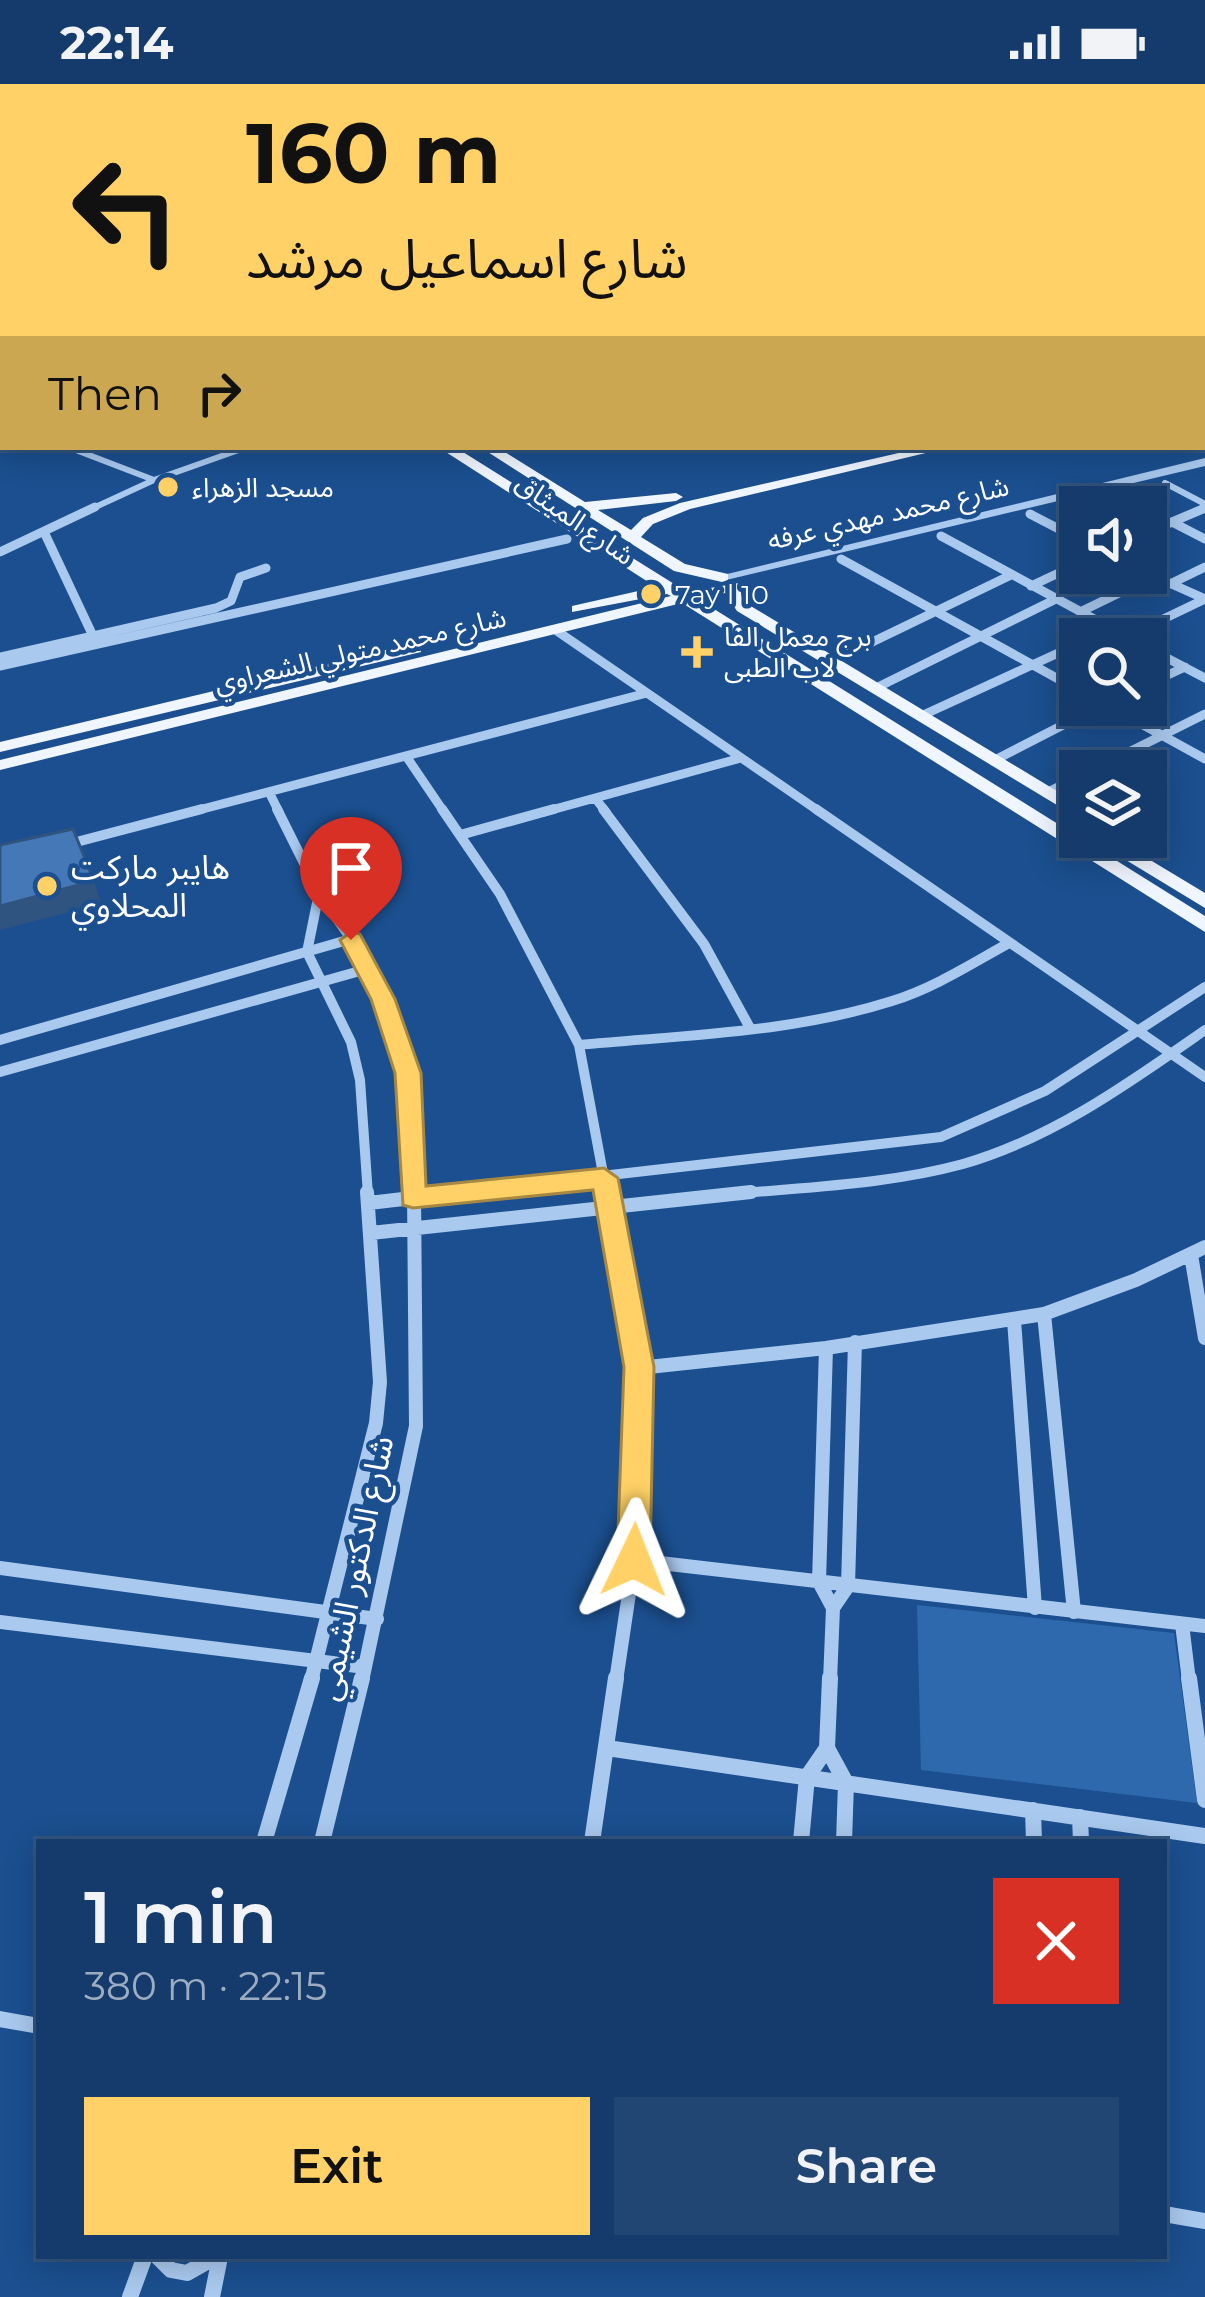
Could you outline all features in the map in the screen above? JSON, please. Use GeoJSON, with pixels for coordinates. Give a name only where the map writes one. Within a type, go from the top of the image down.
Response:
{"type":"FeatureCollection","features":[{"type":"Feature","properties":{"kind":"main road","name":"شارع الميثاق"},"geometry":{"type":"LineString","coordinates":[[429,450],[622,575],[628,597]]}},
{"type":"Feature","properties":{"kind":"main road"},"geometry":{"type":"LineString","coordinates":[[450,450],[1205,925]]}},
{"type":"Feature","properties":{"kind":"main road"},"geometry":{"type":"LineString","coordinates":[[474,450],[1059,813]]}},
{"type":"Feature","properties":{"kind":"main road","name":"شارع الميثاق"},"geometry":{"type":"LineString","coordinates":[[493,450],[663,558],[727,582]]}},
{"type":"Feature","properties":{"kind":"main road"},"geometry":{"type":"LineString","coordinates":[[583,507],[640,503],[875,450]]}},
{"type":"Feature","properties":{"kind":"main road"},"geometry":{"type":"LineString","coordinates":[[632,538],[656,516],[732,494],[930,450]]}},
{"type":"Feature","properties":{"kind":"main road"},"geometry":{"type":"LineString","coordinates":[[640,503],[643,511],[656,516]]}},
{"type":"Feature","properties":{"kind":"main road"},"geometry":{"type":"LineString","coordinates":[[622,575],[650,570],[663,558]]}},
{"type":"Feature","properties":{"kind":"main road"},"geometry":{"type":"LineString","coordinates":[[727,582],[743,608],[1059,801]]}},
{"type":"Feature","properties":{"kind":"main road","name":"شارع محمد متولي الشعراوي"},"geometry":{"type":"LineString","coordinates":[[0,765],[526,630],[628,597],[727,582]]}},
{"type":"Feature","properties":{"kind":"main road","name":"شارع محمد متولي الشعراوي"},"geometry":{"type":"LineString","coordinates":[[526,630],[557,631],[654,608],[727,582]]}},
{"type":"Feature","properties":{"kind":"main road"},"geometry":{"type":"LineString","coordinates":[[654,608],[684,612],[701,621],[1205,941]]}},
{"type":"Feature","properties":{"kind":"main road"},"geometry":{"type":"LineString","coordinates":[[701,621],[713,610],[743,608]]}},
{"type":"Feature","properties":{"kind":"main road","name":"شارع محمد متولي الشعراوي"},"geometry":{"type":"LineString","coordinates":[[0,747],[490,639]]}},
{"type":"Feature","properties":{"kind":"main road"},"geometry":{"type":"LineString","coordinates":[[1133,858],[1205,902]]}},
{"type":"Feature","properties":{"kind":"main road"},"geometry":{"type":"LineString","coordinates":[[1153,858],[1205,890]]}},
{"type":"Feature","properties":{"kind":"street"},"geometry":{"type":"LineString","coordinates":[[76,450],[154,480]]}},
{"type":"Feature","properties":{"kind":"street"},"geometry":{"type":"LineString","coordinates":[[0,552],[154,480],[239,450]]}},
{"type":"Feature","properties":{"kind":"street","name":"شارع محمد مهدي عرفه"},"geometry":{"type":"LineString","coordinates":[[727,582],[1205,462]]}},
{"type":"Feature","properties":{"kind":"street","name":"شارع محمد مهدي عرفه"},"geometry":{"type":"LineString","coordinates":[[727,582],[1205,473]]}},
{"type":"Feature","properties":{"kind":"street"},"geometry":{"type":"LineString","coordinates":[[1165,483],[1205,506]]}},
{"type":"Feature","properties":{"kind":"street"},"geometry":{"type":"LineString","coordinates":[[1167,524],[1205,506]]}},
{"type":"Feature","properties":{"kind":"street"},"geometry":{"type":"LineString","coordinates":[[1030,514],[1059,529]]}},
{"type":"Feature","properties":{"kind":"street"},"geometry":{"type":"LineString","coordinates":[[1172,522],[1205,539]]}},
{"type":"Feature","properties":{"kind":"street"},"geometry":{"type":"LineString","coordinates":[[46,534],[92,636]]}},
{"type":"Feature","properties":{"kind":"street"},"geometry":{"type":"LineString","coordinates":[[941,536],[1092,618]]}},
{"type":"Feature","properties":{"kind":"street"},"geometry":{"type":"LineString","coordinates":[[0,662],[567,539]]}},
{"type":"Feature","properties":{"kind":"street"},"geometry":{"type":"LineString","coordinates":[[841,559],[1059,680]]}},
{"type":"Feature","properties":{"kind":"street"},"geometry":{"type":"LineString","coordinates":[[1170,584],[1205,567]]}},
{"type":"Feature","properties":{"kind":"street"},"geometry":{"type":"LineString","coordinates":[[0,662],[225,605],[235,596],[240,578],[266,568]]}},
{"type":"Feature","properties":{"kind":"street"},"geometry":{"type":"LineString","coordinates":[[1031,586],[1059,573]]}},
{"type":"Feature","properties":{"kind":"street"},"geometry":{"type":"LineString","coordinates":[[833,661],[1011,575]]}},
{"type":"Feature","properties":{"kind":"street"},"geometry":{"type":"LineString","coordinates":[[1167,582],[1205,599]]}},
{"type":"Feature","properties":{"kind":"street"},"geometry":{"type":"LineString","coordinates":[[1081,612],[1114,594]]}},
{"type":"Feature","properties":{"kind":"street"},"geometry":{"type":"LineString","coordinates":[[876,688],[1056,599]]}},
{"type":"Feature","properties":{"kind":"street"},"geometry":{"type":"LineString","coordinates":[[1167,618],[1205,599]]}},
{"type":"Feature","properties":{"kind":"street"},"geometry":{"type":"LineString","coordinates":[[557,631],[1205,1078]]}},
{"type":"Feature","properties":{"kind":"street"},"geometry":{"type":"LineString","coordinates":[[921,716],[1059,653]]}},
{"type":"Feature","properties":{"kind":"street"},"geometry":{"type":"LineString","coordinates":[[1167,658],[1205,678]]}},
{"type":"Feature","properties":{"kind":"street"},"geometry":{"type":"LineString","coordinates":[[1167,675],[1185,667]]}},
{"type":"Feature","properties":{"kind":"street"},"geometry":{"type":"LineString","coordinates":[[45,850],[647,693]]}},
{"type":"Feature","properties":{"kind":"street"},"geometry":{"type":"LineString","coordinates":[[1135,750],[1205,714]]}},
{"type":"Feature","properties":{"kind":"street"},"geometry":{"type":"LineString","coordinates":[[993,761],[1063,726]]}},
{"type":"Feature","properties":{"kind":"street"},"geometry":{"type":"LineString","coordinates":[[1145,726],[1205,759]]}},
{"type":"Feature","properties":{"kind":"street"},"geometry":{"type":"LineString","coordinates":[[406,756],[541,965],[579,1045],[639,1367],[634,1560],[592,1839]]}},
{"type":"Feature","properties":{"kind":"street"},"geometry":{"type":"LineString","coordinates":[[460,835],[740,758]]}},
{"type":"Feature","properties":{"kind":"street"},"geometry":{"type":"LineString","coordinates":[[1046,793],[1059,786]]}},
{"type":"Feature","properties":{"kind":"street","name":"شارع الدكتور الشيمي"},"geometry":{"type":"LineString","coordinates":[[268,792],[319,893],[367,969],[397,1033],[408,1073],[416,1228],[416,1426],[377,1618],[323,1839]]}},
{"type":"Feature","properties":{"kind":"street"},"geometry":{"type":"LineString","coordinates":[[595,798],[704,944],[750,1028]]}},
{"type":"Feature","properties":{"kind":"street"},"geometry":{"type":"LineString","coordinates":[[307,952],[319,893]]}},
{"type":"Feature","properties":{"kind":"street"},"geometry":{"type":"LineString","coordinates":[[0,1040],[351,940]]}},
{"type":"Feature","properties":{"kind":"street"},"geometry":{"type":"LineString","coordinates":[[579,1045],[750,1028],[897,999],[1009,943]]}},
{"type":"Feature","properties":{"kind":"street","name":"شارع الدكتور الشيمي"},"geometry":{"type":"LineString","coordinates":[[265,1839],[331,1613],[379,1402],[360,1080],[351,1042],[307,952]]}},
{"type":"Feature","properties":{"kind":"street"},"geometry":{"type":"LineString","coordinates":[[0,1072],[367,969]]}},
{"type":"Feature","properties":{"kind":"street"},"geometry":{"type":"LineString","coordinates":[[369,1203],[941,1137],[1016,1111],[1205,988]]}},
{"type":"Feature","properties":{"kind":"street"},"geometry":{"type":"LineString","coordinates":[[371,1234],[920,1174],[973,1163],[1064,1125],[1205,1030]]}},
{"type":"Feature","properties":{"kind":"street"},"geometry":{"type":"LineString","coordinates":[[639,1367],[826,1348],[1044,1314],[1198,1251],[1205,1338]]}},
{"type":"Feature","properties":{"kind":"street"},"geometry":{"type":"LineString","coordinates":[[1044,1314],[1074,1612]]}},
{"type":"Feature","properties":{"kind":"street"},"geometry":{"type":"LineString","coordinates":[[1014,1319],[1035,1608]]}},
{"type":"Feature","properties":{"kind":"street"},"geometry":{"type":"LineString","coordinates":[[833,1608],[848,1586],[856,1342]]}},
{"type":"Feature","properties":{"kind":"street"},"geometry":{"type":"LineString","coordinates":[[826,1348],[819,1582],[833,1608],[827,1748],[846,1783],[844,1839]]}},
{"type":"Feature","properties":{"kind":"street"},"geometry":{"type":"LineString","coordinates":[[634,1560],[1205,1626]]}},
{"type":"Feature","properties":{"kind":"street"},"geometry":{"type":"LineString","coordinates":[[0,1568],[377,1618]]}},
{"type":"Feature","properties":{"kind":"street"},"geometry":{"type":"LineString","coordinates":[[0,1622],[365,1667]]}},
{"type":"Feature","properties":{"kind":"street"},"geometry":{"type":"LineString","coordinates":[[1182,1624],[1205,1800]]}},
{"type":"Feature","properties":{"kind":"street"},"geometry":{"type":"LineString","coordinates":[[607,1748],[1205,1836]]}},
{"type":"Feature","properties":{"kind":"street"},"geometry":{"type":"LineString","coordinates":[[801,1839],[807,1777],[827,1748]]}},
{"type":"Feature","properties":{"kind":"street"},"geometry":{"type":"LineString","coordinates":[[1033,1810],[1034,1839]]}},
{"type":"Feature","properties":{"kind":"street"},"geometry":{"type":"LineString","coordinates":[[1080,1817],[1081,1839]]}},
{"type":"Feature","properties":{"kind":"street"},"geometry":{"type":"LineString","coordinates":[[0,2019],[36,2025]]}},
{"type":"Feature","properties":{"kind":"street"},"geometry":{"type":"LineString","coordinates":[[1167,2215],[1205,2221]]}},
{"type":"Feature","properties":{"kind":"street"},"geometry":{"type":"LineString","coordinates":[[130,2297],[144,2259]]}},
{"type":"Feature","properties":{"kind":"street"},"geometry":{"type":"LineString","coordinates":[[159,2259],[182,2274],[203,2269],[215,2259]]}},
{"type":"Feature","properties":{"kind":"street"},"geometry":{"type":"LineString","coordinates":[[212,2297],[218,2259]]}},
{"type":"Feature","properties":{"kind":"shaded area"},"geometry":{"type":"Polygon","coordinates":[[[917,1605],[1174,1633],[1197,1803],[921,1770],[917,1605]]]}},
{"type":"Feature","properties":{"kind":"building"},"geometry":{"type":"Polygon","coordinates":[[[73,829],[94,881],[0,906],[0,845],[73,829]]]}},
{"type":"Feature","properties":{"kind":"place","name":"مسجد الزهراء"},"geometry":{"type":"Point","coordinates":[168,487]}},
{"type":"Feature","properties":{"kind":"place","name":"7ay l 10"},"geometry":{"type":"Point","coordinates":[651,594]}},
{"type":"Feature","properties":{"kind":"place","name":"برج معمل الفا لاب الطبى"},"geometry":{"type":"Point","coordinates":[697,652]}},
{"type":"Feature","properties":{"kind":"place","name":"هايبر ماركت المحلاوي"},"geometry":{"type":"Point","coordinates":[47,886]}},
{"type":"Feature","properties":{"kind":"route"},"geometry":{"type":"LineString","coordinates":[[351,940],[383,999],[408,1073],[413,1198],[604,1178],[639,1367],[634,1560]]}}]}
